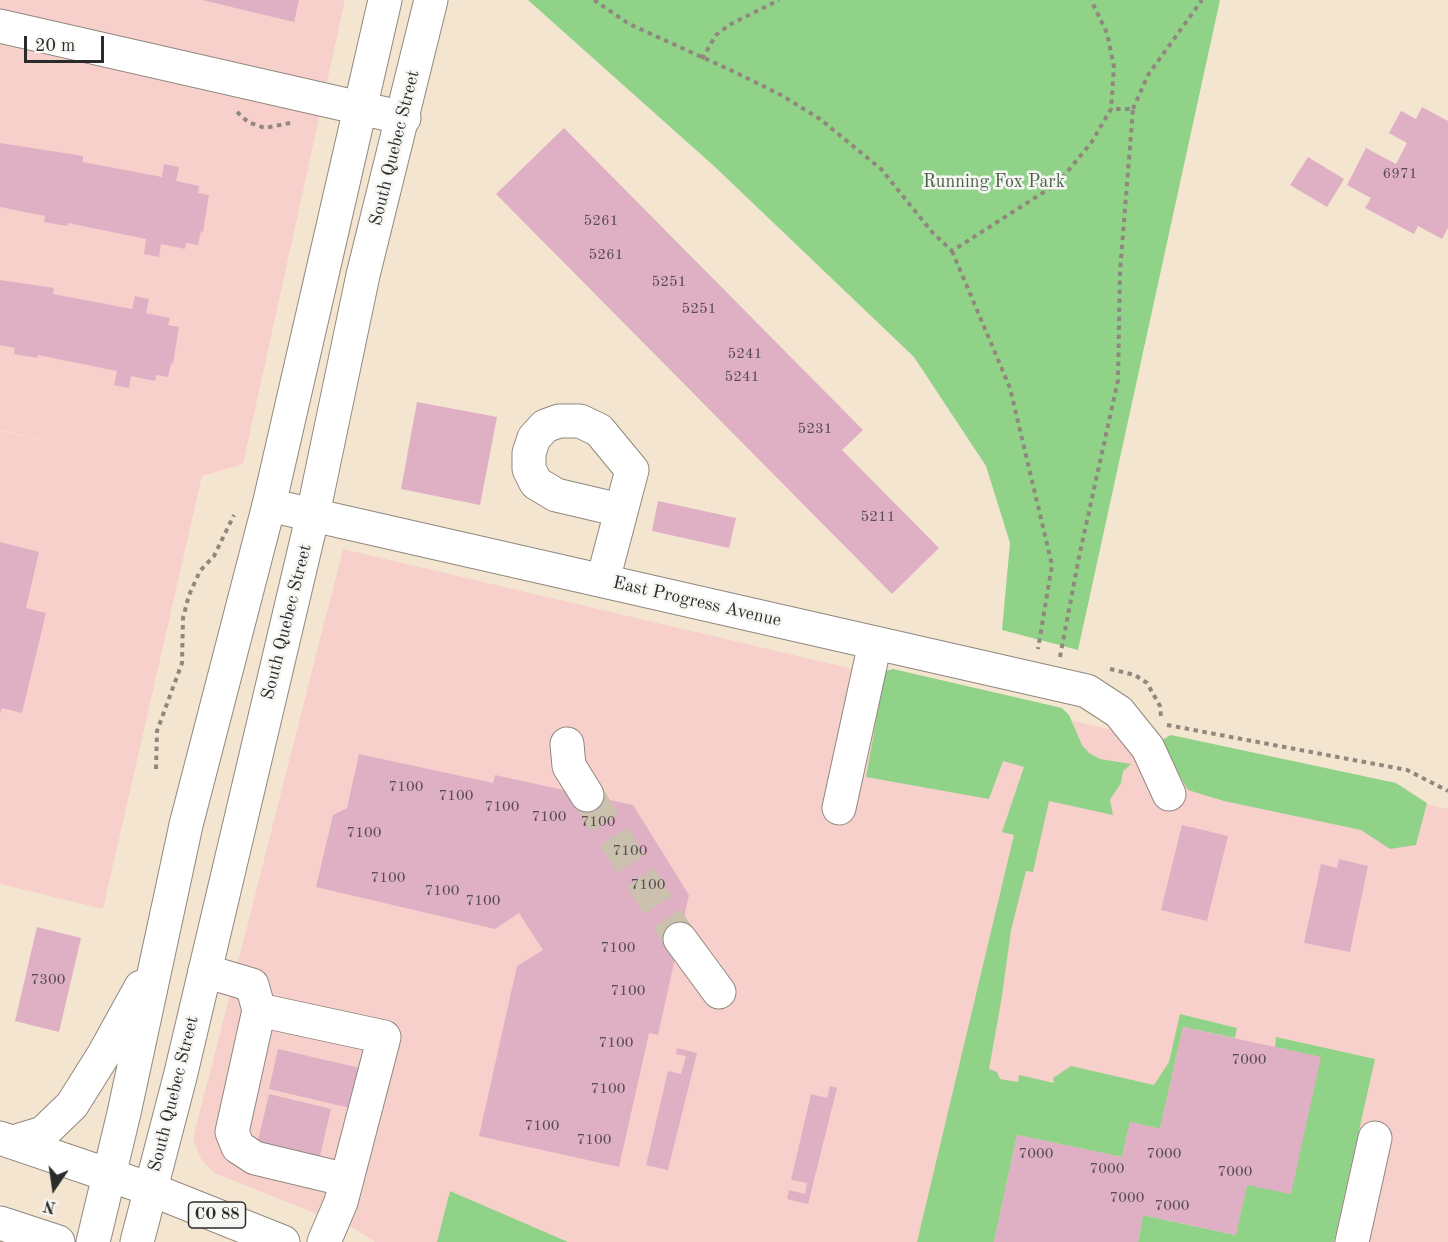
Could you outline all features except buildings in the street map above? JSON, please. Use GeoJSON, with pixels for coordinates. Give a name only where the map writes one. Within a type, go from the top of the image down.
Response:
{"type":"FeatureCollection","features":[{"type":"Feature","properties":{"kind":"main road"},"geometry":{"type":"LineString","coordinates":[[93,1242],[160,951],[186,825],[269,505],[385,0]]}},
{"type":"Feature","properties":{"kind":"main road","name":"South Quebec Street"},"geometry":{"type":"LineString","coordinates":[[137,1242],[205,971],[313,514],[363,275],[404,118],[431,0]]}},
{"type":"Feature","properties":{"kind":"main road"},"geometry":{"type":"LineString","coordinates":[[0,26],[404,118]]}},
{"type":"Feature","properties":{"kind":"main road","name":"East Progress Avenue"},"geometry":{"type":"LineString","coordinates":[[269,505],[1087,691],[1119,712],[1148,748],[1169,794]]}},
{"type":"Feature","properties":{"kind":"main road"},"geometry":{"type":"LineString","coordinates":[[603,580],[620,510]]}},
{"type":"Feature","properties":{"kind":"main road"},"geometry":{"type":"LineString","coordinates":[[839,808],[875,643]]}},
{"type":"Feature","properties":{"kind":"main road"},"geometry":{"type":"LineString","coordinates":[[567,744],[569,766],[587,795]]}},
{"type":"Feature","properties":{"kind":"main road"},"geometry":{"type":"LineString","coordinates":[[680,939],[719,992]]}},
{"type":"Feature","properties":{"kind":"main road"},"geometry":{"type":"LineString","coordinates":[[6,1140],[43,1133],[72,1105],[104,1054],[160,951]]}},
{"type":"Feature","properties":{"kind":"main road"},"geometry":{"type":"LineString","coordinates":[[205,971],[252,985],[259,1010],[232,1132],[238,1147],[255,1158],[347,1180]]}},
{"type":"Feature","properties":{"kind":"main road"},"geometry":{"type":"LineString","coordinates":[[259,1010],[384,1037],[341,1203],[324,1242]]}},
{"type":"Feature","properties":{"kind":"main road"},"geometry":{"type":"LineString","coordinates":[[1352,1242],[1375,1138]]}},
{"type":"Feature","properties":{"kind":"main road","name":"CO 88"},"geometry":{"type":"LineString","coordinates":[[6,1140],[150,1189],[283,1242]]}},
{"type":"Feature","properties":{"kind":"main road"},"geometry":{"type":"LineString","coordinates":[[0,1223],[58,1242]]}},
{"type":"Feature","properties":{"kind":"path"},"geometry":{"type":"LineString","coordinates":[[594,0],[629,24],[781,95],[820,119],[881,169],[932,232],[952,251],[1010,388],[1052,565],[1033,678]]}},
{"type":"Feature","properties":{"kind":"path"},"geometry":{"type":"LineString","coordinates":[[702,59],[716,35],[731,24],[779,0]]}},
{"type":"Feature","properties":{"kind":"path"},"geometry":{"type":"LineString","coordinates":[[952,251],[1058,183],[1091,143],[1111,109],[1114,67],[1107,33],[1091,0]]}},
{"type":"Feature","properties":{"kind":"path"},"geometry":{"type":"LineString","coordinates":[[1060,658],[1079,557],[1118,380],[1120,272],[1132,109],[1148,75],[1202,0]]}},
{"type":"Feature","properties":{"kind":"path"},"geometry":{"type":"LineString","coordinates":[[229,107],[248,122],[265,128],[283,126],[300,119]]}},
{"type":"Feature","properties":{"kind":"path"},"geometry":{"type":"LineString","coordinates":[[1111,109],[1132,109]]}},
{"type":"Feature","properties":{"kind":"path"},"geometry":{"type":"LineString","coordinates":[[156,769],[158,731],[182,663],[183,618],[189,595],[200,571],[214,556],[236,512]]}},
{"type":"Feature","properties":{"kind":"path"},"geometry":{"type":"LineString","coordinates":[[1161,724],[1407,770],[1448,791]]}},
{"type":"Feature","properties":{"kind":"shaded area"},"geometry":{"type":"Polygon","coordinates":[[[0,0],[345,0],[243,464],[202,476],[103,909],[0,884],[0,431],[63,445],[0,430],[0,0]]]}},
{"type":"Feature","properties":{"kind":"shaded area"},"geometry":{"type":"Polygon","coordinates":[[[343,549],[1448,809],[1448,1242],[375,1242],[355,1229],[214,1173],[201,1159],[193,1139],[343,549]]]}},
{"type":"Feature","properties":{"kind":"green space","name":"Running Fox Park"},"geometry":{"type":"Polygon","coordinates":[[[528,0],[1220,0],[1078,650],[1002,630],[1010,543],[986,466],[914,357],[715,167],[528,0]]]}},
{"type":"Feature","properties":{"kind":"green space"},"geometry":{"type":"Polygon","coordinates":[[[893,669],[1062,708],[1069,715],[1082,745],[1089,753],[1100,759],[1131,764],[1123,771],[1121,783],[1110,800],[1113,815],[1049,801],[1033,872],[1026,871],[1011,930],[989,1069],[997,1072],[1000,1079],[1018,1082],[1019,1075],[1054,1083],[1053,1078],[1071,1066],[1154,1085],[1169,1062],[1180,1014],[1237,1028],[1235,1038],[1183,1027],[1160,1129],[1130,1122],[1122,1157],[1017,1135],[994,1242],[917,1242],[1014,835],[1002,832],[1024,767],[1003,761],[989,799],[866,777],[885,671],[893,669]]]}},
{"type":"Feature","properties":{"kind":"green space"},"geometry":{"type":"Polygon","coordinates":[[[1171,735],[1396,783],[1427,803],[1416,845],[1390,849],[1361,830],[1224,801],[1188,790],[1160,741],[1171,735]]]}},
{"type":"Feature","properties":{"kind":"green space"},"geometry":{"type":"Polygon","coordinates":[[[1276,1037],[1375,1059],[1334,1242],[1138,1242],[1143,1215],[1235,1235],[1247,1185],[1320,1057],[1275,1047],[1276,1037]]]}},
{"type":"Feature","properties":{"kind":"green space"},"geometry":{"type":"Polygon","coordinates":[[[450,1191],[568,1242],[437,1242],[450,1191]]]}},
{"type":"Feature","properties":{"kind":"tunnel"},"geometry":{"type":"LineString","coordinates":[[587,795],[680,939]]}}]}
